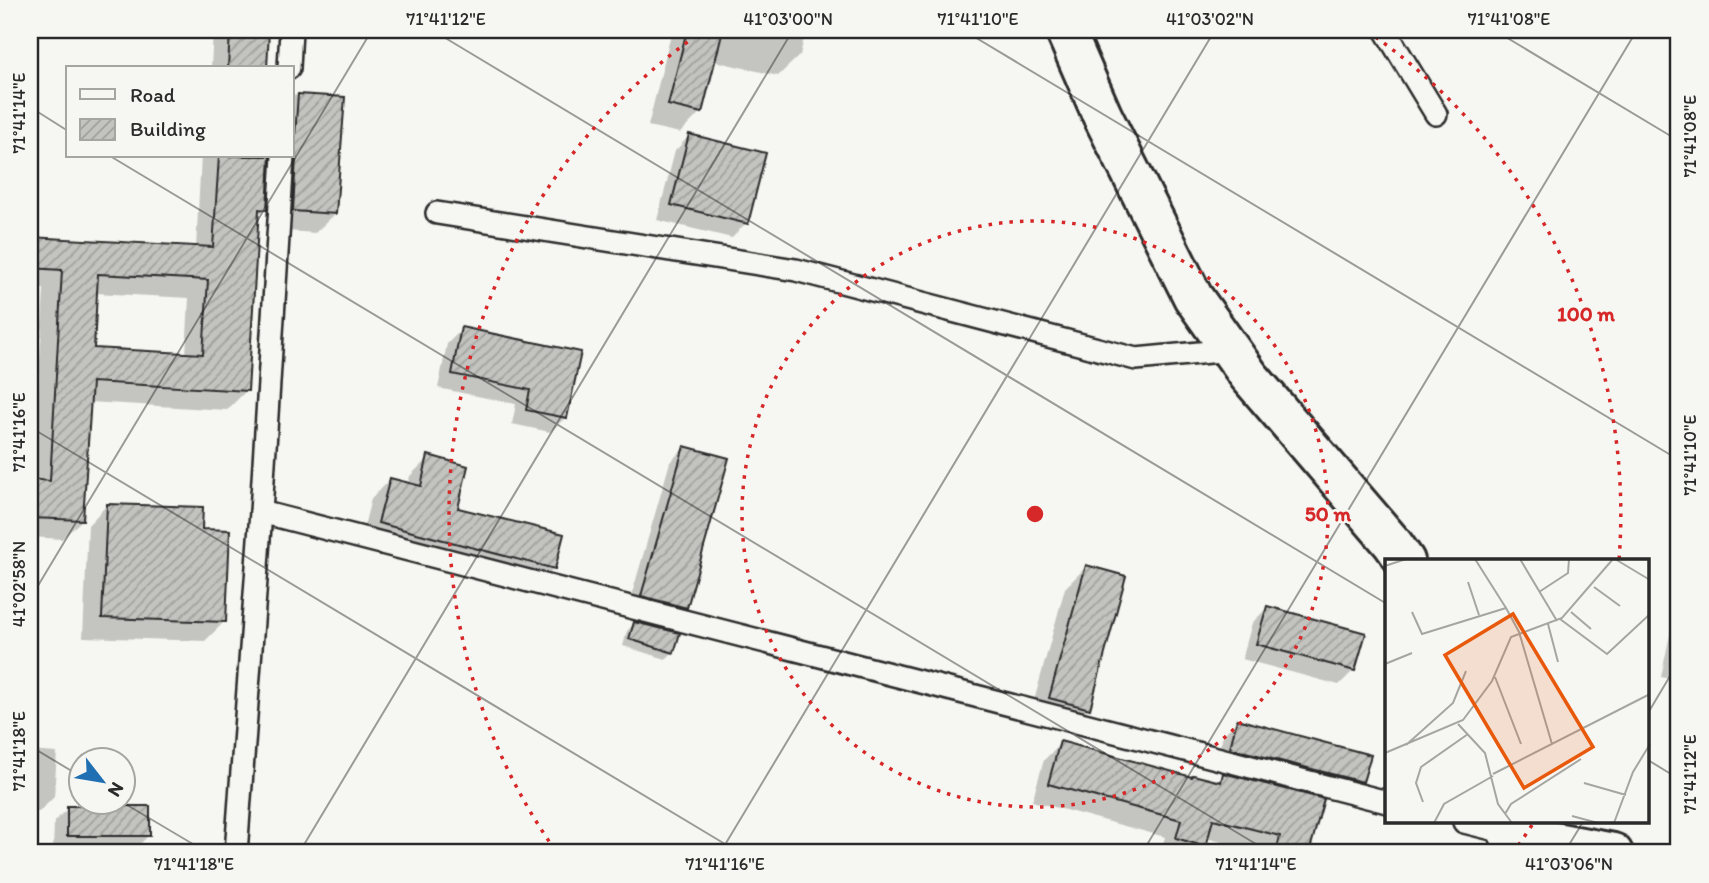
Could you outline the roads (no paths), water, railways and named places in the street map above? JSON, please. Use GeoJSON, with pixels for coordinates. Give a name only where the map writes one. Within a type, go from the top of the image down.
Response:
{"type":"FeatureCollection","features":[{"type":"Feature","properties":{"kind":"street"},"geometry":{"type":"LineString","coordinates":[[1065,30],[1102,114],[1194,298],[1249,376],[1404,559]]}},
{"type":"Feature","properties":{"kind":"street"},"geometry":{"type":"LineString","coordinates":[[1507,836],[1613,853]]}},
{"type":"Feature","properties":{"kind":"lane"},"geometry":{"type":"LineString","coordinates":[[289,66],[291,30]]}},
{"type":"Feature","properties":{"kind":"lane"},"geometry":{"type":"LineString","coordinates":[[1385,30],[1436,114]]}},
{"type":"Feature","properties":{"kind":"lane"},"geometry":{"type":"LineString","coordinates":[[236,853],[283,158]]}},
{"type":"Feature","properties":{"kind":"lane"},"geometry":{"type":"LineString","coordinates":[[438,213],[796,270],[1136,359],[1231,350]]}},
{"type":"Feature","properties":{"kind":"lane"},"geometry":{"type":"LineString","coordinates":[[261,512],[1385,801]]}},
{"type":"Feature","properties":{"kind":"lane"},"geometry":{"type":"LineString","coordinates":[[1470,824],[1507,836]]}}]}
